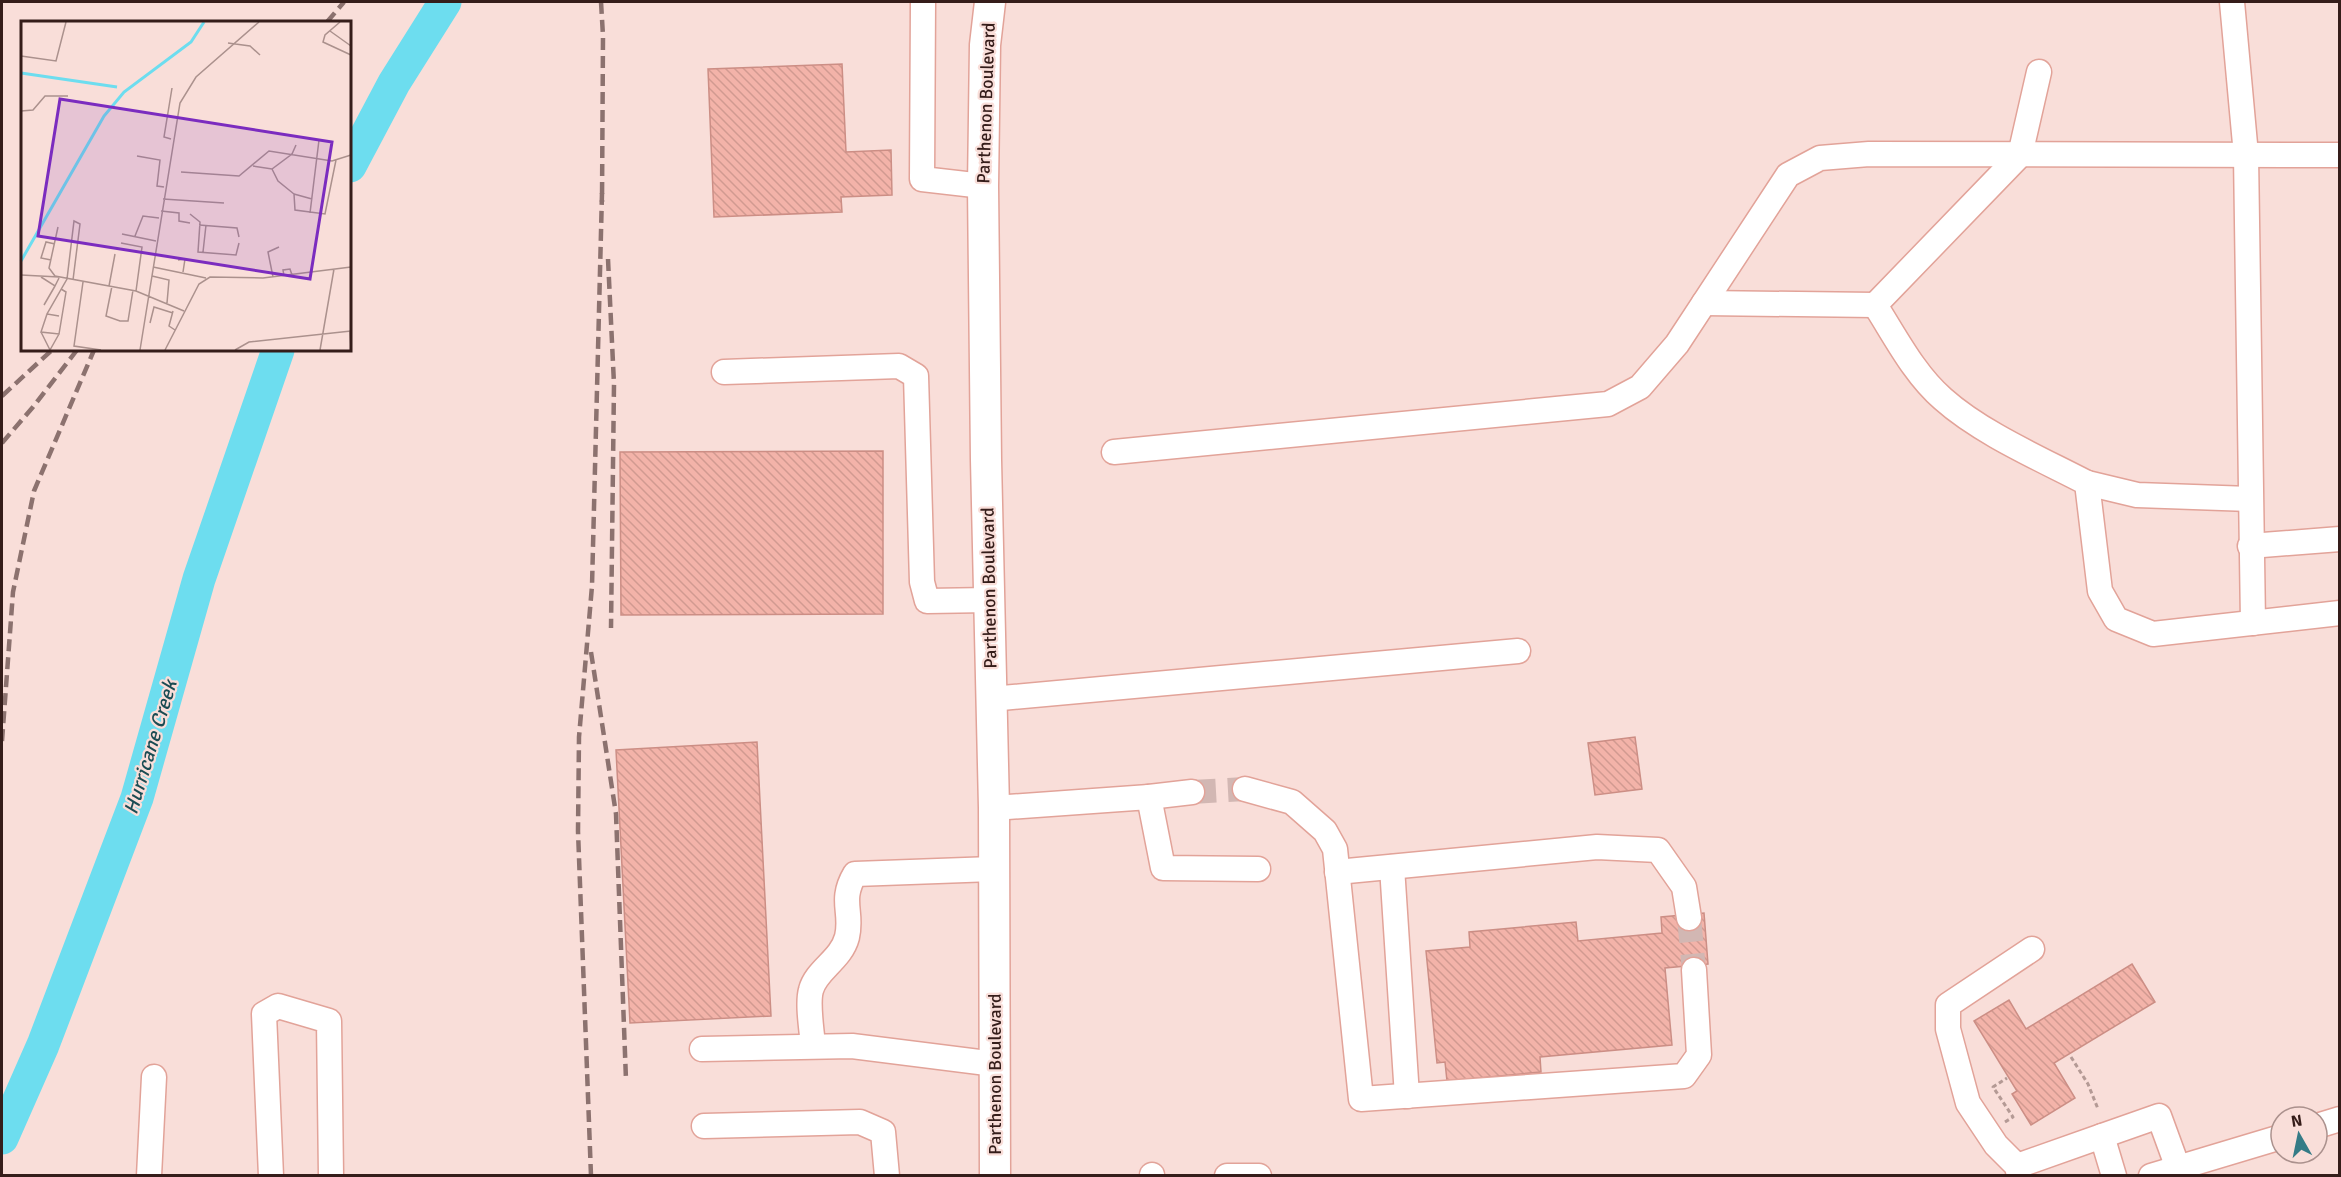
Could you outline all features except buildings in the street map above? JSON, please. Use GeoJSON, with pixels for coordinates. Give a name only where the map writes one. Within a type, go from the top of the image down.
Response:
{"type":"FeatureCollection","features":[{"type":"Feature","properties":{"kind":"main road","name":"Parthenon Boulevard"},"geometry":{"type":"LineString","coordinates":[[990,2],[985,45],[984,186],[986,460],[994,808],[995,1176]]}},
{"type":"Feature","properties":{"kind":"street"},"geometry":{"type":"LineString","coordinates":[[923,2],[922,179],[984,186]]}},
{"type":"Feature","properties":{"kind":"street"},"geometry":{"type":"LineString","coordinates":[[2232,2],[2246,155],[2250,546],[2253,623]]}},
{"type":"Feature","properties":{"kind":"street"},"geometry":{"type":"LineString","coordinates":[[1704,303],[1875,305],[2020,155],[2039,72]]}},
{"type":"Feature","properties":{"kind":"street"},"geometry":{"type":"LineString","coordinates":[[1114,452],[1608,404],[1640,387],[1677,344],[1788,175],[1820,158],[1869,154],[2340,155]]}},
{"type":"Feature","properties":{"kind":"street"},"geometry":{"type":"LineString","coordinates":[[1875,305],[1918,371],[1942,399],[1981,426],[2087,483],[2137,495],[2250,499]]}},
{"type":"Feature","properties":{"kind":"street"},"geometry":{"type":"LineString","coordinates":[[724,372],[898,366],[915,376],[922,582],[927,601],[990,600]]}},
{"type":"Feature","properties":{"kind":"street"},"geometry":{"type":"LineString","coordinates":[[2087,483],[2100,591],[2116,619],[2153,634],[2340,613]]}},
{"type":"Feature","properties":{"kind":"street"},"geometry":{"type":"LineString","coordinates":[[2250,546],[2340,539]]}},
{"type":"Feature","properties":{"kind":"street"},"geometry":{"type":"LineString","coordinates":[[991,699],[1518,651]]}},
{"type":"Feature","properties":{"kind":"street"},"geometry":{"type":"LineString","coordinates":[[1245,789],[1292,802],[1324,831],[1335,849],[1361,1099],[1684,1076],[1699,1055],[1694,970]]}},
{"type":"Feature","properties":{"kind":"street"},"geometry":{"type":"LineString","coordinates":[[994,808],[1192,792]]}},
{"type":"Feature","properties":{"kind":"street"},"geometry":{"type":"LineString","coordinates":[[1149,797],[1163,868],[1258,869]]}},
{"type":"Feature","properties":{"kind":"street"},"geometry":{"type":"LineString","coordinates":[[1338,872],[1598,847],[1658,850],[1684,886],[1689,918]]}},
{"type":"Feature","properties":{"kind":"street"},"geometry":{"type":"LineString","coordinates":[[1392,867],[1407,1096]]}},
{"type":"Feature","properties":{"kind":"street"},"geometry":{"type":"LineString","coordinates":[[813,1046],[811,989],[825,969],[843,950],[848,934],[846,888],[855,874],[993,869]]}},
{"type":"Feature","properties":{"kind":"street"},"geometry":{"type":"LineString","coordinates":[[2032,949],[1948,1005],[1948,1029],[1968,1103],[1996,1145],[2018,1171],[2102,1136],[2159,1116],[2178,1168]]}},
{"type":"Feature","properties":{"kind":"street"},"geometry":{"type":"LineString","coordinates":[[271,1176],[264,1014],[278,1006],[329,1021],[331,1176]]}},
{"type":"Feature","properties":{"kind":"street"},"geometry":{"type":"LineString","coordinates":[[702,1049],[852,1046],[994,1064]]}},
{"type":"Feature","properties":{"kind":"street"},"geometry":{"type":"LineString","coordinates":[[148,1176],[154,1077]]}},
{"type":"Feature","properties":{"kind":"street"},"geometry":{"type":"LineString","coordinates":[[704,1126],[860,1122],[883,1132],[887,1176]]}},
{"type":"Feature","properties":{"kind":"street"},"geometry":{"type":"LineString","coordinates":[[2102,1136],[2114,1176]]}},
{"type":"Feature","properties":{"kind":"street"},"geometry":{"type":"LineString","coordinates":[[2151,1176],[2269,1141]]}},
{"type":"Feature","properties":{"kind":"street"},"geometry":{"type":"LineString","coordinates":[[1227,1176],[1259,1176]]}},
{"type":"Feature","properties":{"kind":"path"},"geometry":{"type":"LineString","coordinates":[[2071,1057],[2088,1084],[2098,1109]]}},
{"type":"Feature","properties":{"kind":"path"},"geometry":{"type":"LineString","coordinates":[[1988,1133],[2013,1117],[1993,1087],[2007,1078]]}},
{"type":"Feature","properties":{"kind":"waterway","name":"Hurricane Creek"},"geometry":{"type":"LineString","coordinates":[[351,164],[394,83],[445,2]]}},
{"type":"Feature","properties":{"kind":"waterway","name":"Hurricane Creek"},"geometry":{"type":"LineString","coordinates":[[2,1138],[43,1045],[137,798],[199,579],[278,351]]}},
{"type":"Feature","properties":{"kind":"tunnel"},"geometry":{"type":"LineString","coordinates":[[1192,792],[1245,789]]}},
{"type":"Feature","properties":{"kind":"tunnel"},"geometry":{"type":"LineString","coordinates":[[1689,918],[1694,970]]}},
{"type":"Feature","properties":{"kind":"railway"},"geometry":{"type":"LineString","coordinates":[[328,21],[344,2]]}},
{"type":"Feature","properties":{"kind":"railway"},"geometry":{"type":"LineString","coordinates":[[601,2],[603,36],[602,202]]}},
{"type":"Feature","properties":{"kind":"railway"},"geometry":{"type":"LineString","coordinates":[[591,1176],[578,831],[579,737],[592,586],[602,193]]}},
{"type":"Feature","properties":{"kind":"railway"},"geometry":{"type":"LineString","coordinates":[[608,259],[614,384],[611,628]]}},
{"type":"Feature","properties":{"kind":"railway"},"geometry":{"type":"LineString","coordinates":[[2,396],[51,351]]}},
{"type":"Feature","properties":{"kind":"railway"},"geometry":{"type":"LineString","coordinates":[[2,443],[76,351]]}},
{"type":"Feature","properties":{"kind":"railway"},"geometry":{"type":"LineString","coordinates":[[2,741],[13,592],[34,491],[94,351]]}},
{"type":"Feature","properties":{"kind":"railway"},"geometry":{"type":"LineString","coordinates":[[591,652],[616,814],[626,1080]]}}]}
